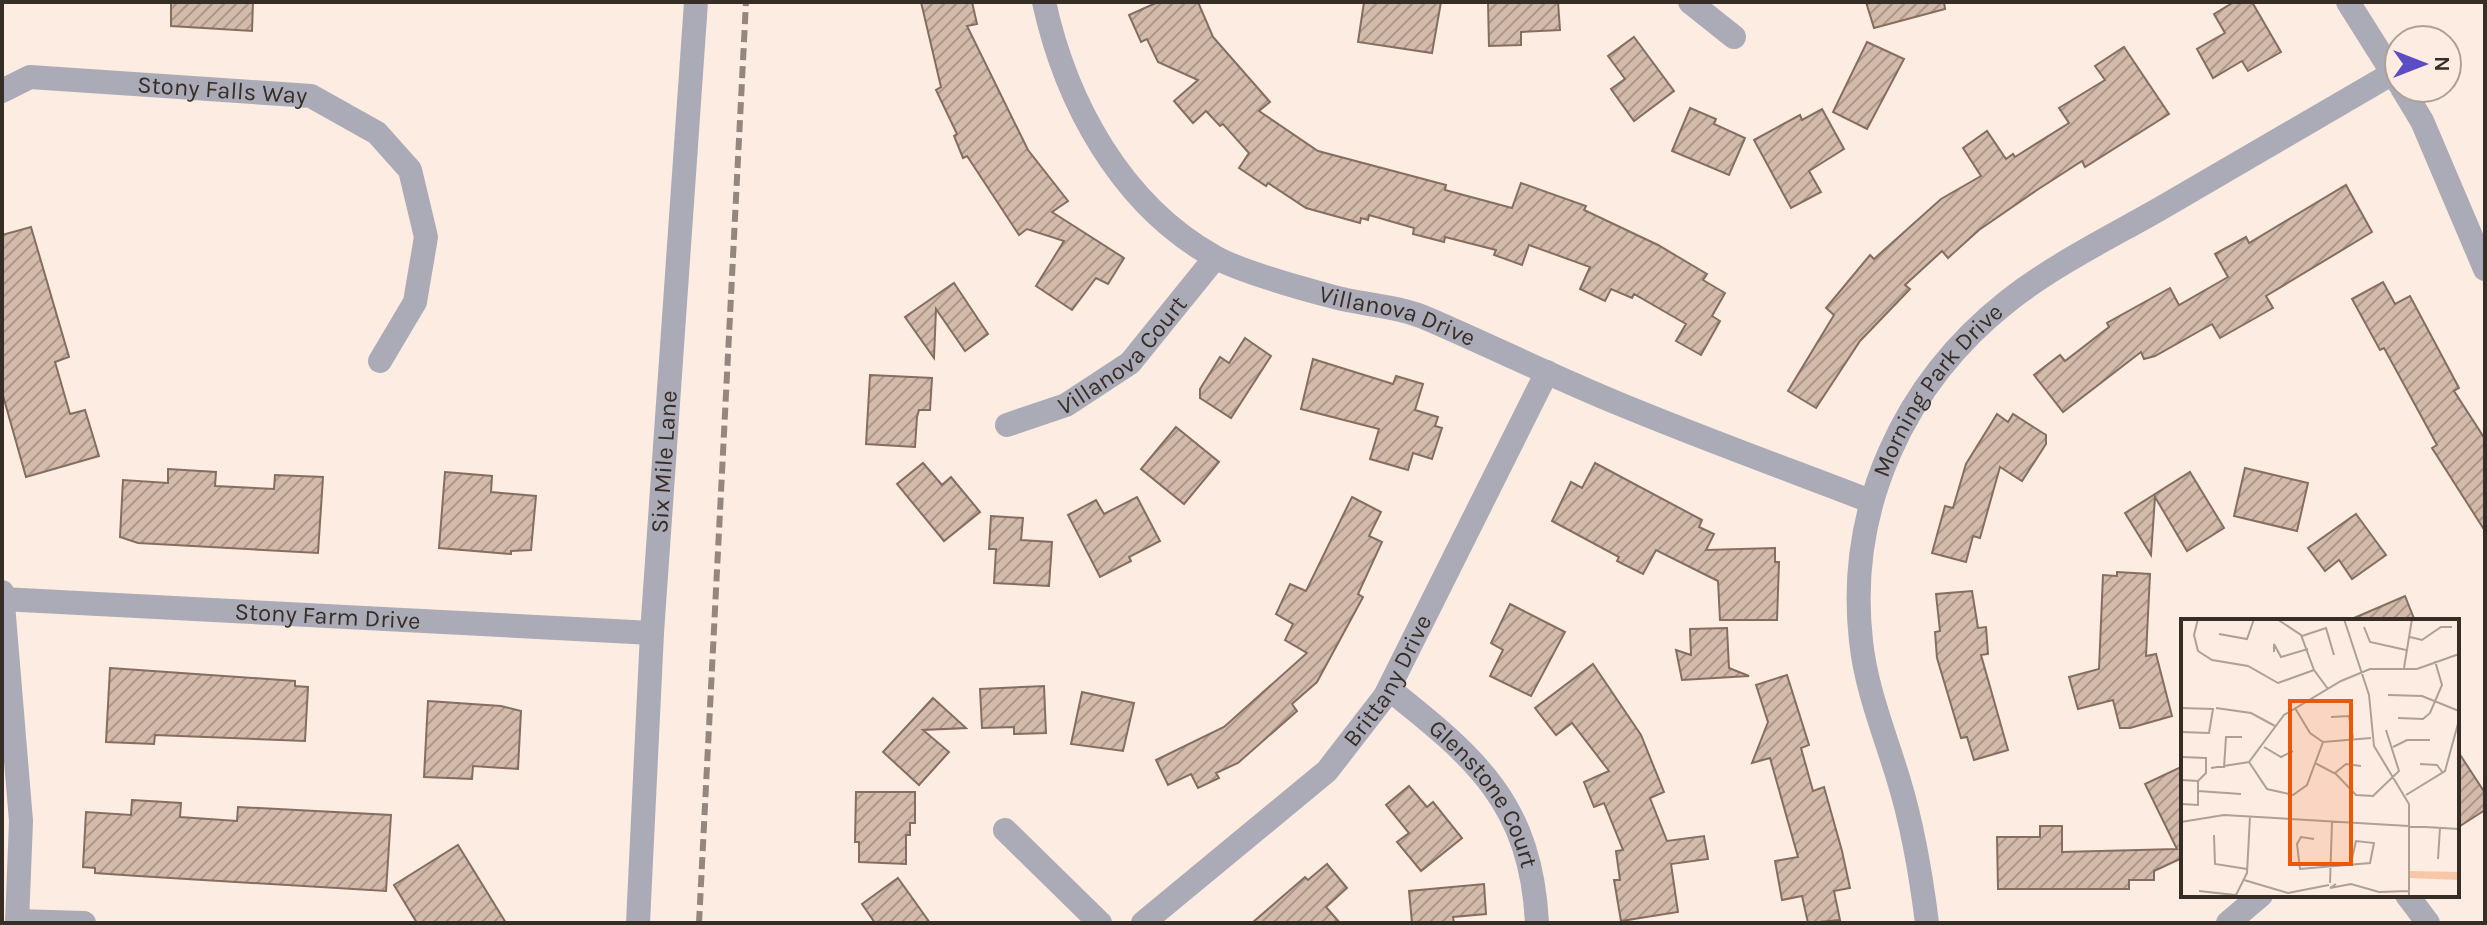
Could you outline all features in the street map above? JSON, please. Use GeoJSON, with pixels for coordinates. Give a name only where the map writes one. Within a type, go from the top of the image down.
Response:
{"type":"FeatureCollection","features":[{"type":"Feature","properties":{"kind":"street","name":"Six Mile Lane"},"geometry":{"type":"LineString","coordinates":[[638,923],[652,633],[696,2]]}},
{"type":"Feature","properties":{"kind":"street","name":"Villanova Drive"},"geometry":{"type":"LineString","coordinates":[[1044,2],[1053,43],[1068,83],[1101,146],[1133,189],[1170,226],[1215,258],[1333,297],[1423,317],[1547,372],[1870,501]]}},
{"type":"Feature","properties":{"kind":"street"},"geometry":{"type":"LineString","coordinates":[[1690,2],[1734,37]]}},
{"type":"Feature","properties":{"kind":"street"},"geometry":{"type":"LineString","coordinates":[[2348,2],[2383,57]]}},
{"type":"Feature","properties":{"kind":"street","name":"Stony Falls Way"},"geometry":{"type":"LineString","coordinates":[[2,91],[30,77],[311,96],[377,133],[410,170],[426,237],[415,302],[380,361]]}},
{"type":"Feature","properties":{"kind":"street","name":"Morning Park Drive"},"geometry":{"type":"LineString","coordinates":[[1927,923],[1920,869],[1900,785],[1868,683],[1861,641],[1860,577],[1870,501],[1895,440],[1916,402],[1955,350],[2011,299],[2383,89]]}},
{"type":"Feature","properties":{"kind":"street"},"geometry":{"type":"LineString","coordinates":[[2412,104],[2422,121],[2485,269]]}},
{"type":"Feature","properties":{"kind":"street","name":"Villanova Court"},"geometry":{"type":"LineString","coordinates":[[1007,425],[1066,405],[1130,363],[1215,258]]}},
{"type":"Feature","properties":{"kind":"street","name":"Brittany Drive"},"geometry":{"type":"LineString","coordinates":[[1143,923],[1327,771],[1389,689],[1547,372]]}},
{"type":"Feature","properties":{"kind":"street","name":"Stony Farm Drive"},"geometry":{"type":"LineString","coordinates":[[3,596],[652,633]]}},
{"type":"Feature","properties":{"kind":"street"},"geometry":{"type":"LineString","coordinates":[[3,596],[21,821],[17,922],[84,923]]}},
{"type":"Feature","properties":{"kind":"street","name":"Glenstone Court"},"geometry":{"type":"LineString","coordinates":[[1389,689],[1456,742],[1486,774],[1511,813],[1527,854],[1537,923]]}},
{"type":"Feature","properties":{"kind":"street"},"geometry":{"type":"LineString","coordinates":[[1005,830],[1100,923]]}},
{"type":"Feature","properties":{"kind":"street"},"geometry":{"type":"LineString","coordinates":[[2228,923],[2259,897]]}},
{"type":"Feature","properties":{"kind":"street"},"geometry":{"type":"LineString","coordinates":[[2408,897],[2428,923]]}},
{"type":"Feature","properties":{"kind":"building"},"geometry":{"type":"Polygon","coordinates":[[[171,2],[253,2],[252,31],[171,26],[171,2]]]}},
{"type":"Feature","properties":{"kind":"building"},"geometry":{"type":"Polygon","coordinates":[[[921,2],[972,2],[977,24],[967,26],[1028,150],[1068,201],[1052,212],[1124,258],[1108,284],[1096,278],[1072,310],[1036,286],[1064,241],[1027,229],[1019,235],[967,156],[963,158],[954,136],[957,134],[936,90],[941,87],[921,2]]]}},
{"type":"Feature","properties":{"kind":"building"},"geometry":{"type":"Polygon","coordinates":[[[1158,2],[1198,2],[1213,37],[1270,102],[1259,111],[1318,151],[1446,185],[1445,190],[1512,208],[1521,183],[1586,206],[1584,210],[1658,245],[1707,274],[1703,280],[1725,293],[1712,316],[1720,321],[1701,355],[1676,341],[1686,324],[1634,294],[1632,298],[1611,289],[1605,301],[1580,289],[1590,267],[1529,245],[1522,265],[1494,255],[1496,250],[1445,237],[1444,242],[1413,234],[1414,228],[1369,215],[1368,220],[1361,218],[1360,223],[1306,208],[1268,183],[1266,186],[1239,168],[1249,153],[1223,124],[1220,126],[1206,111],[1193,123],[1174,101],[1198,80],[1158,62],[1147,39],[1141,42],[1129,15],[1158,2]]]}},
{"type":"Feature","properties":{"kind":"building"},"geometry":{"type":"Polygon","coordinates":[[[1364,2],[1441,2],[1432,53],[1358,42],[1364,2]]]}},
{"type":"Feature","properties":{"kind":"building"},"geometry":{"type":"Polygon","coordinates":[[[1488,2],[1558,2],[1560,30],[1521,32],[1521,45],[1489,46],[1488,2]]]}},
{"type":"Feature","properties":{"kind":"building"},"geometry":{"type":"Polygon","coordinates":[[[1866,2],[1944,2],[1945,9],[1874,28],[1866,2]]]}},
{"type":"Feature","properties":{"kind":"building"},"geometry":{"type":"Polygon","coordinates":[[[2234,2],[2252,2],[2281,52],[2248,71],[2242,61],[2213,78],[2197,49],[2225,33],[2214,14],[2234,2]]]}},
{"type":"Feature","properties":{"kind":"building"},"geometry":{"type":"Polygon","coordinates":[[[1634,37],[1674,91],[1634,121],[1611,89],[1625,79],[1608,56],[1634,37]]]}},
{"type":"Feature","properties":{"kind":"building"},"geometry":{"type":"Polygon","coordinates":[[[1867,42],[1904,59],[1867,129],[1833,112],[1867,42]]]}},
{"type":"Feature","properties":{"kind":"building"},"geometry":{"type":"Polygon","coordinates":[[[2124,47],[2169,114],[2085,167],[2082,161],[2037,190],[1979,230],[1948,258],[1942,251],[1905,285],[1910,289],[1860,341],[1816,408],[1788,391],[1834,315],[1826,308],[1870,255],[1874,259],[1941,199],[1981,176],[1963,148],[1987,131],[2006,159],[2013,154],[2015,157],[2069,123],[2059,108],[2105,80],[2095,66],[2124,47]]]}},
{"type":"Feature","properties":{"kind":"building"},"geometry":{"type":"Polygon","coordinates":[[[1690,108],[1716,119],[1714,124],[1745,138],[1729,175],[1672,151],[1690,108]]]}},
{"type":"Feature","properties":{"kind":"building"},"geometry":{"type":"Polygon","coordinates":[[[1822,109],[1844,149],[1809,171],[1821,192],[1791,208],[1754,140],[1800,115],[1802,120],[1822,109]]]}},
{"type":"Feature","properties":{"kind":"building"},"geometry":{"type":"Polygon","coordinates":[[[2346,185],[2372,232],[2266,296],[2273,308],[2220,338],[2212,324],[2155,356],[2144,359],[2141,352],[2063,412],[2034,375],[2060,355],[2065,361],[2109,327],[2107,323],[2170,288],[2179,305],[2228,277],[2215,254],[2246,237],[2249,243],[2346,185]]]}},
{"type":"Feature","properties":{"kind":"building"},"geometry":{"type":"Polygon","coordinates":[[[31,227],[69,357],[55,362],[70,414],[85,410],[99,456],[26,477],[2,392],[2,235],[31,227]]]}},
{"type":"Feature","properties":{"kind":"building"},"geometry":{"type":"Polygon","coordinates":[[[2383,282],[2395,304],[2410,296],[2459,388],[2454,391],[2485,439],[2485,531],[2432,448],[2437,445],[2384,348],[2380,350],[2352,299],[2383,282]]]}},
{"type":"Feature","properties":{"kind":"building"},"geometry":{"type":"Polygon","coordinates":[[[954,283],[988,334],[965,351],[936,309],[934,358],[905,317],[954,283]]]}},
{"type":"Feature","properties":{"kind":"building"},"geometry":{"type":"Polygon","coordinates":[[[1245,338],[1271,356],[1231,418],[1200,398],[1200,389],[1220,357],[1229,363],[1245,338]]]}},
{"type":"Feature","properties":{"kind":"building"},"geometry":{"type":"Polygon","coordinates":[[[1313,359],[1393,384],[1396,376],[1423,384],[1415,410],[1438,417],[1435,426],[1442,428],[1432,459],[1413,453],[1408,470],[1370,459],[1379,429],[1301,409],[1313,359]]]}},
{"type":"Feature","properties":{"kind":"building"},"geometry":{"type":"Polygon","coordinates":[[[870,375],[932,378],[930,410],[919,410],[915,447],[866,444],[870,375]]]}},
{"type":"Feature","properties":{"kind":"building"},"geometry":{"type":"Polygon","coordinates":[[[1997,414],[2008,422],[2013,414],[2046,435],[2046,444],[2022,481],[2000,467],[1980,538],[1973,536],[1966,562],[1932,553],[1945,506],[1953,508],[1966,464],[1997,414]]]}},
{"type":"Feature","properties":{"kind":"building"},"geometry":{"type":"Polygon","coordinates":[[[1176,427],[1219,462],[1184,504],[1141,469],[1176,427]]]}},
{"type":"Feature","properties":{"kind":"building"},"geometry":{"type":"Polygon","coordinates":[[[923,463],[942,485],[951,477],[980,512],[944,541],[897,484],[923,463]]]}},
{"type":"Feature","properties":{"kind":"building"},"geometry":{"type":"Polygon","coordinates":[[[1595,463],[1702,520],[1699,527],[1714,534],[1706,550],[1775,548],[1775,562],[1779,562],[1777,620],[1720,620],[1718,581],[1656,550],[1643,574],[1617,561],[1619,557],[1552,521],[1571,482],[1582,488],[1595,463]]]}},
{"type":"Feature","properties":{"kind":"building"},"geometry":{"type":"Polygon","coordinates":[[[2245,468],[2308,483],[2297,531],[2234,516],[2245,468]]]}},
{"type":"Feature","properties":{"kind":"building"},"geometry":{"type":"Polygon","coordinates":[[[168,469],[216,472],[215,486],[274,489],[275,475],[323,477],[318,553],[138,543],[120,537],[123,480],[168,483],[168,469]]]}},
{"type":"Feature","properties":{"kind":"building"},"geometry":{"type":"Polygon","coordinates":[[[445,472],[492,476],[491,492],[536,496],[531,550],[511,551],[511,554],[439,548],[445,472]]]}},
{"type":"Feature","properties":{"kind":"building"},"geometry":{"type":"Polygon","coordinates":[[[2190,472],[2224,528],[2187,551],[2155,497],[2151,555],[2125,513],[2190,472]]]}},
{"type":"Feature","properties":{"kind":"building"},"geometry":{"type":"Polygon","coordinates":[[[1137,497],[1160,541],[1100,577],[1068,515],[1096,500],[1104,514],[1137,497]]]}},
{"type":"Feature","properties":{"kind":"building"},"geometry":{"type":"Polygon","coordinates":[[[1352,497],[1381,512],[1369,536],[1382,542],[1358,594],[1363,597],[1317,682],[1292,704],[1297,711],[1238,763],[1216,773],[1219,778],[1198,788],[1191,774],[1168,785],[1156,760],[1224,727],[1307,653],[1285,640],[1293,624],[1276,614],[1290,584],[1306,591],[1352,497]]]}},
{"type":"Feature","properties":{"kind":"building"},"geometry":{"type":"Polygon","coordinates":[[[2356,514],[2386,555],[2352,579],[2339,560],[2325,571],[2308,548],[2356,514]]]}},
{"type":"Feature","properties":{"kind":"building"},"geometry":{"type":"Polygon","coordinates":[[[991,516],[1023,518],[1021,540],[1052,542],[1049,586],[994,583],[996,549],[989,549],[991,516]]]}},
{"type":"Feature","properties":{"kind":"building"},"geometry":{"type":"Polygon","coordinates":[[[2117,572],[2150,574],[2146,656],[2156,654],[2172,716],[2130,728],[2120,728],[2113,700],[2078,709],[2069,677],[2099,669],[2103,575],[2117,576],[2117,572]]]}},
{"type":"Feature","properties":{"kind":"building"},"geometry":{"type":"Polygon","coordinates":[[[1972,591],[1978,628],[1986,627],[1988,654],[1981,655],[2008,750],[1974,760],[1967,737],[1961,738],[1937,658],[1935,632],[1940,631],[1936,594],[1972,591]]]}},
{"type":"Feature","properties":{"kind":"building"},"geometry":{"type":"Polygon","coordinates":[[[2405,596],[2414,619],[2352,619],[2405,596]]]}},
{"type":"Feature","properties":{"kind":"building"},"geometry":{"type":"Polygon","coordinates":[[[1510,604],[1565,632],[1531,696],[1490,676],[1503,650],[1491,643],[1510,604]]]}},
{"type":"Feature","properties":{"kind":"building"},"geometry":{"type":"Polygon","coordinates":[[[1727,628],[1729,668],[1749,676],[1682,680],[1676,650],[1691,655],[1690,629],[1727,628]]]}},
{"type":"Feature","properties":{"kind":"building"},"geometry":{"type":"Polygon","coordinates":[[[1593,664],[1641,735],[1664,792],[1650,798],[1667,841],[1704,836],[1708,859],[1671,864],[1678,912],[1621,921],[1614,880],[1620,880],[1616,851],[1623,850],[1604,803],[1594,807],[1584,782],[1609,771],[1572,723],[1556,735],[1535,708],[1593,664]]]}},
{"type":"Feature","properties":{"kind":"building"},"geometry":{"type":"Polygon","coordinates":[[[110,668],[295,681],[295,686],[308,687],[305,741],[155,735],[154,744],[106,742],[110,668]]]}},
{"type":"Feature","properties":{"kind":"building"},"geometry":{"type":"Polygon","coordinates":[[[1787,675],[1809,745],[1801,748],[1813,791],[1824,787],[1842,851],[1850,888],[1834,891],[1840,920],[1808,923],[1802,896],[1782,900],[1775,861],[1798,857],[1770,758],[1752,763],[1768,722],[1756,685],[1787,675]]]}},
{"type":"Feature","properties":{"kind":"building"},"geometry":{"type":"Polygon","coordinates":[[[1044,686],[1046,733],[1014,734],[1014,727],[982,728],[980,689],[1044,686]]]}},
{"type":"Feature","properties":{"kind":"building"},"geometry":{"type":"Polygon","coordinates":[[[1082,692],[1134,703],[1123,751],[1071,744],[1082,692]]]}},
{"type":"Feature","properties":{"kind":"building"},"geometry":{"type":"Polygon","coordinates":[[[933,698],[966,728],[923,730],[949,752],[919,785],[883,752],[933,698]]]}},
{"type":"Feature","properties":{"kind":"building"},"geometry":{"type":"Polygon","coordinates":[[[428,701],[501,706],[521,711],[518,769],[473,766],[472,779],[424,777],[428,701]]]}},
{"type":"Feature","properties":{"kind":"building"},"geometry":{"type":"Polygon","coordinates":[[[2459,753],[2485,793],[2485,810],[2459,827],[2459,753]]]}},
{"type":"Feature","properties":{"kind":"building"},"geometry":{"type":"Polygon","coordinates":[[[2181,767],[2181,858],[2154,871],[2154,880],[2129,880],[2129,889],[1998,889],[1997,837],[2040,837],[2040,826],[2062,826],[2062,852],[2177,849],[2145,784],[2181,767]]]}},
{"type":"Feature","properties":{"kind":"building"},"geometry":{"type":"Polygon","coordinates":[[[1409,786],[1427,807],[1433,802],[1462,838],[1421,871],[1397,842],[1409,833],[1386,805],[1409,786]]]}},
{"type":"Feature","properties":{"kind":"building"},"geometry":{"type":"Polygon","coordinates":[[[856,792],[915,792],[915,823],[910,823],[910,835],[906,835],[906,864],[859,862],[859,842],[855,842],[856,792]]]}},
{"type":"Feature","properties":{"kind":"building"},"geometry":{"type":"Polygon","coordinates":[[[132,800],[181,803],[180,817],[237,821],[238,807],[391,815],[386,891],[95,873],[95,868],[83,867],[86,812],[131,815],[132,800]]]}},
{"type":"Feature","properties":{"kind":"building"},"geometry":{"type":"Polygon","coordinates":[[[458,845],[506,923],[417,923],[394,885],[458,845]]]}},
{"type":"Feature","properties":{"kind":"building"},"geometry":{"type":"Polygon","coordinates":[[[1327,864],[1347,888],[1326,907],[1340,923],[1252,923],[1305,877],[1308,880],[1327,864]]]}},
{"type":"Feature","properties":{"kind":"building"},"geometry":{"type":"Polygon","coordinates":[[[898,878],[930,923],[875,923],[862,904],[898,878]]]}},
{"type":"Feature","properties":{"kind":"building"},"geometry":{"type":"Polygon","coordinates":[[[1484,884],[1486,914],[1453,917],[1454,923],[1412,923],[1409,891],[1484,884]]]}},
{"type":"Feature","properties":{"kind":"railway"},"geometry":{"type":"LineString","coordinates":[[699,923],[746,2]]}}]}
